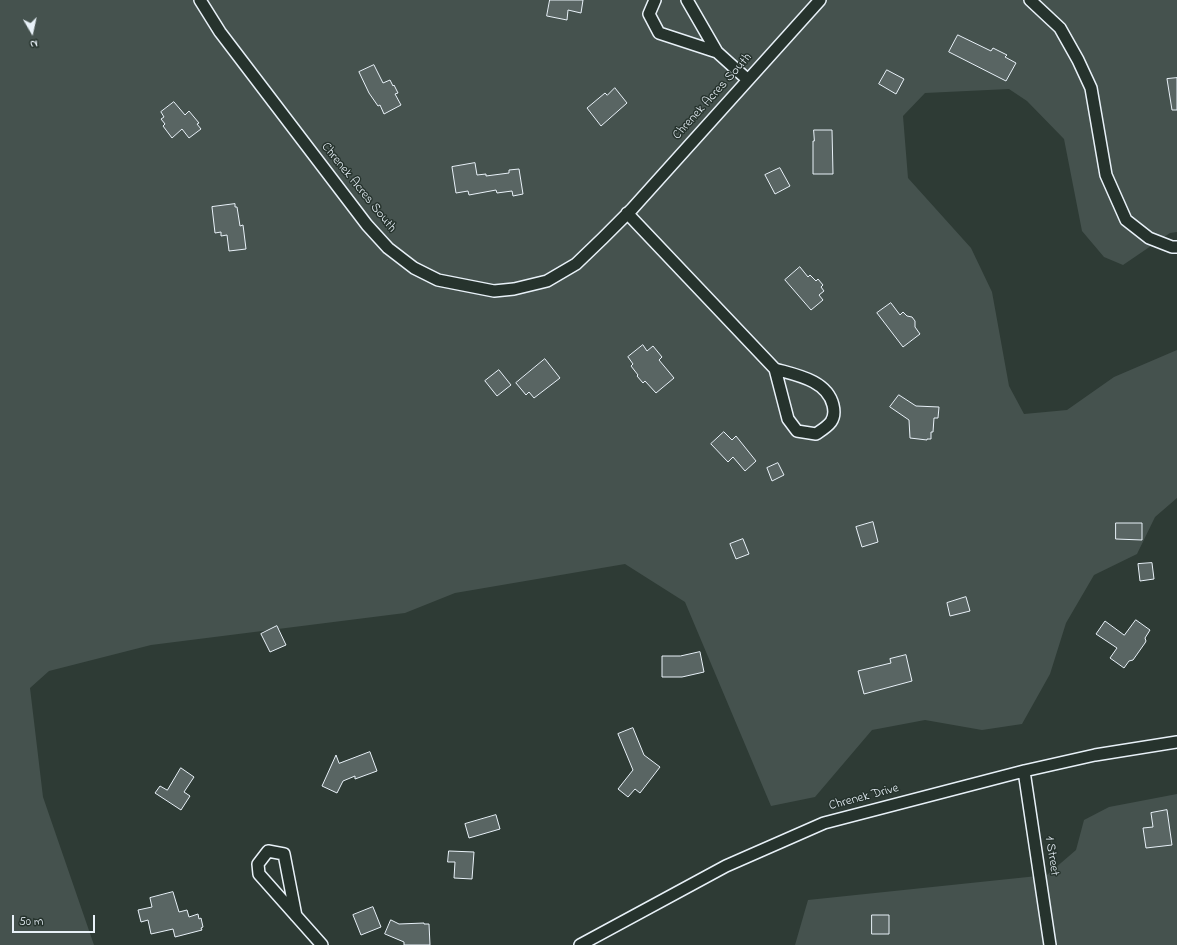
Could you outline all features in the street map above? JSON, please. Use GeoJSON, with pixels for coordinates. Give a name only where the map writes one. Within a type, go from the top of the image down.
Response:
{"type":"FeatureCollection","features":[{"type":"Feature","properties":{"kind":"street","name":"Chrenek Acres South"},"geometry":{"type":"LineString","coordinates":[[200,0],[220,32],[367,225],[388,248],[414,268],[438,280],[494,291],[514,289],[547,281],[576,264],[627,213],[820,0]]}},
{"type":"Feature","properties":{"kind":"street"},"geometry":{"type":"LineString","coordinates":[[655,0],[649,14],[659,33],[716,52]]}},
{"type":"Feature","properties":{"kind":"street"},"geometry":{"type":"LineString","coordinates":[[687,0],[716,52],[748,80]]}},
{"type":"Feature","properties":{"kind":"street"},"geometry":{"type":"LineString","coordinates":[[1030,0],[1060,28],[1078,60],[1091,88],[1106,175],[1126,220],[1149,238],[1177,247]]}},
{"type":"Feature","properties":{"kind":"street"},"geometry":{"type":"LineString","coordinates":[[627,213],[775,369],[788,419],[797,431],[816,434],[831,424],[835,412],[832,398],[823,388],[807,378],[775,369]]}},
{"type":"Feature","properties":{"kind":"street","name":"Chrenek Drive"},"geometry":{"type":"LineString","coordinates":[[580,945],[726,866],[824,823],[1024,771],[1095,755],[1177,742]]}},
{"type":"Feature","properties":{"kind":"street","name":"1 Street"},"geometry":{"type":"LineString","coordinates":[[1024,771],[1050,945]]}},
{"type":"Feature","properties":{"kind":"street"},"geometry":{"type":"LineString","coordinates":[[296,916],[284,854],[268,851],[258,864],[259,874],[296,916],[322,945]]}},
{"type":"Feature","properties":{"kind":"shaded area"},"geometry":{"type":"Polygon","coordinates":[[[0,0],[1177,0],[1177,232],[1170,233],[1123,265],[1104,257],[1082,231],[1064,139],[1027,101],[1009,89],[925,93],[903,116],[908,178],[971,248],[992,292],[1009,386],[1024,414],[1067,410],[1114,377],[1177,350],[1177,498],[1155,517],[1137,554],[1094,575],[1066,623],[1050,674],[1022,724],[982,730],[925,720],[872,730],[815,797],[771,806],[685,602],[625,564],[455,593],[405,613],[151,645],[49,671],[30,688],[43,797],[94,945],[0,945],[0,0]]]}},
{"type":"Feature","properties":{"kind":"shaded area"},"geometry":{"type":"Polygon","coordinates":[[[1177,794],[1177,945],[795,945],[808,900],[1047,875],[1076,850],[1084,820],[1109,807],[1177,794]]]}},
{"type":"Feature","properties":{"kind":"building"},"geometry":{"type":"Polygon","coordinates":[[[550,0],[583,0],[581,13],[568,10],[567,20],[547,16],[550,0]]]}},
{"type":"Feature","properties":{"kind":"building"},"geometry":{"type":"Polygon","coordinates":[[[958,35],[991,51],[993,48],[1007,55],[1005,57],[1016,63],[1006,81],[949,52],[958,35]]]}},
{"type":"Feature","properties":{"kind":"building"},"geometry":{"type":"Polygon","coordinates":[[[374,65],[383,83],[390,80],[393,86],[394,85],[398,93],[395,94],[401,105],[384,114],[380,105],[378,106],[369,93],[359,72],[374,65]]]}},
{"type":"Feature","properties":{"kind":"building"},"geometry":{"type":"Polygon","coordinates":[[[887,70],[904,79],[896,94],[879,84],[887,70]]]}},
{"type":"Feature","properties":{"kind":"building"},"geometry":{"type":"Polygon","coordinates":[[[1177,78],[1177,110],[1172,110],[1167,79],[1177,78]]]}},
{"type":"Feature","properties":{"kind":"building"},"geometry":{"type":"Polygon","coordinates":[[[615,88],[627,103],[601,126],[587,108],[605,93],[607,95],[615,88]]]}},
{"type":"Feature","properties":{"kind":"building"},"geometry":{"type":"Polygon","coordinates":[[[174,102],[185,115],[189,111],[199,123],[197,124],[201,129],[189,138],[182,129],[172,138],[163,126],[165,124],[161,119],[164,117],[161,112],[174,102]]]}},
{"type":"Feature","properties":{"kind":"building"},"geometry":{"type":"Polygon","coordinates":[[[814,130],[832,130],[833,174],[813,174],[814,130]]]}},
{"type":"Feature","properties":{"kind":"building"},"geometry":{"type":"Polygon","coordinates":[[[475,163],[477,175],[486,174],[486,176],[509,173],[509,170],[519,169],[523,194],[513,196],[512,191],[497,193],[496,190],[469,195],[468,191],[456,193],[452,167],[475,163]]]}},
{"type":"Feature","properties":{"kind":"building"},"geometry":{"type":"Polygon","coordinates":[[[780,168],[790,186],[775,194],[765,175],[780,168]]]}},
{"type":"Feature","properties":{"kind":"building"},"geometry":{"type":"Polygon","coordinates":[[[235,204],[235,207],[237,207],[240,226],[243,225],[246,249],[229,251],[227,235],[221,236],[221,232],[215,233],[212,207],[235,204]]]}},
{"type":"Feature","properties":{"kind":"building"},"geometry":{"type":"Polygon","coordinates":[[[800,267],[808,277],[810,275],[816,281],[818,279],[823,285],[821,287],[824,291],[819,295],[823,300],[811,310],[785,280],[800,267]]]}},
{"type":"Feature","properties":{"kind":"building"},"geometry":{"type":"Polygon","coordinates":[[[891,303],[900,315],[903,312],[907,316],[912,317],[915,321],[915,327],[920,334],[903,347],[877,313],[891,303]]]}},
{"type":"Feature","properties":{"kind":"building"},"geometry":{"type":"Polygon","coordinates":[[[643,345],[647,351],[653,346],[662,357],[659,360],[674,378],[656,393],[645,381],[643,383],[637,376],[638,375],[631,366],[633,364],[628,357],[643,345]]]}},
{"type":"Feature","properties":{"kind":"building"},"geometry":{"type":"Polygon","coordinates":[[[545,359],[560,378],[534,398],[529,392],[526,395],[516,383],[545,359]]]}},
{"type":"Feature","properties":{"kind":"building"},"geometry":{"type":"Polygon","coordinates":[[[499,370],[511,385],[497,396],[485,381],[499,370]]]}},
{"type":"Feature","properties":{"kind":"building"},"geometry":{"type":"Polygon","coordinates":[[[899,395],[916,406],[939,407],[938,418],[934,418],[931,439],[910,438],[909,420],[890,407],[899,395]]]}},
{"type":"Feature","properties":{"kind":"building"},"geometry":{"type":"Polygon","coordinates":[[[724,432],[732,440],[736,436],[756,461],[745,471],[733,457],[728,462],[711,444],[724,432]]]}},
{"type":"Feature","properties":{"kind":"building"},"geometry":{"type":"Polygon","coordinates":[[[778,463],[784,475],[772,481],[767,468],[778,463]]]}},
{"type":"Feature","properties":{"kind":"building"},"geometry":{"type":"Polygon","coordinates":[[[873,522],[878,542],[862,547],[856,527],[873,522]]]}},
{"type":"Feature","properties":{"kind":"building"},"geometry":{"type":"Polygon","coordinates":[[[1116,523],[1142,523],[1142,540],[1116,539],[1116,523]]]}},
{"type":"Feature","properties":{"kind":"building"},"geometry":{"type":"Polygon","coordinates":[[[743,539],[749,554],[736,559],[730,544],[743,539]]]}},
{"type":"Feature","properties":{"kind":"building"},"geometry":{"type":"Polygon","coordinates":[[[1152,563],[1154,579],[1140,581],[1138,564],[1152,563]]]}},
{"type":"Feature","properties":{"kind":"building"},"geometry":{"type":"Polygon","coordinates":[[[966,597],[970,611],[950,616],[947,603],[966,597]]]}},
{"type":"Feature","properties":{"kind":"building"},"geometry":{"type":"Polygon","coordinates":[[[1136,620],[1150,630],[1145,638],[1145,643],[1133,660],[1129,661],[1124,668],[1110,658],[1117,648],[1096,634],[1105,621],[1124,635],[1136,620]]]}},
{"type":"Feature","properties":{"kind":"building"},"geometry":{"type":"Polygon","coordinates":[[[277,626],[286,645],[270,652],[261,634],[277,626]]]}},
{"type":"Feature","properties":{"kind":"building"},"geometry":{"type":"Polygon","coordinates":[[[700,652],[704,672],[682,677],[662,677],[662,656],[680,656],[700,652]]]}},
{"type":"Feature","properties":{"kind":"building"},"geometry":{"type":"Polygon","coordinates":[[[906,655],[912,681],[864,694],[858,671],[891,663],[890,659],[906,655]]]}},
{"type":"Feature","properties":{"kind":"building"},"geometry":{"type":"Polygon","coordinates":[[[633,728],[644,755],[660,767],[640,793],[635,789],[628,797],[618,789],[633,770],[618,734],[633,728]]]}},
{"type":"Feature","properties":{"kind":"building"},"geometry":{"type":"Polygon","coordinates":[[[370,752],[377,771],[355,779],[355,776],[343,781],[337,793],[322,786],[336,755],[339,763],[370,752]]]}},
{"type":"Feature","properties":{"kind":"building"},"geometry":{"type":"Polygon","coordinates":[[[181,768],[194,777],[184,792],[190,796],[181,810],[155,793],[160,786],[167,790],[181,768]]]}},
{"type":"Feature","properties":{"kind":"building"},"geometry":{"type":"Polygon","coordinates":[[[1167,810],[1172,845],[1146,848],[1143,828],[1153,827],[1151,813],[1167,810]]]}},
{"type":"Feature","properties":{"kind":"building"},"geometry":{"type":"Polygon","coordinates":[[[496,815],[500,829],[469,838],[465,824],[496,815]]]}},
{"type":"Feature","properties":{"kind":"building"},"geometry":{"type":"Polygon","coordinates":[[[449,851],[474,852],[472,879],[454,878],[455,862],[448,862],[449,851]]]}},
{"type":"Feature","properties":{"kind":"building"},"geometry":{"type":"Polygon","coordinates":[[[173,892],[179,912],[187,910],[189,917],[198,914],[199,919],[201,918],[203,927],[201,928],[202,930],[175,937],[173,929],[151,934],[148,920],[141,922],[138,910],[152,907],[150,898],[173,892]]]}},
{"type":"Feature","properties":{"kind":"building"},"geometry":{"type":"Polygon","coordinates":[[[373,907],[381,927],[361,935],[353,915],[373,907]]]}},
{"type":"Feature","properties":{"kind":"building"},"geometry":{"type":"Polygon","coordinates":[[[872,915],[889,915],[889,934],[872,934],[872,915]]]}},
{"type":"Feature","properties":{"kind":"building"},"geometry":{"type":"Polygon","coordinates":[[[391,920],[399,924],[429,924],[430,945],[404,945],[404,942],[385,934],[391,920]]]}}]}
